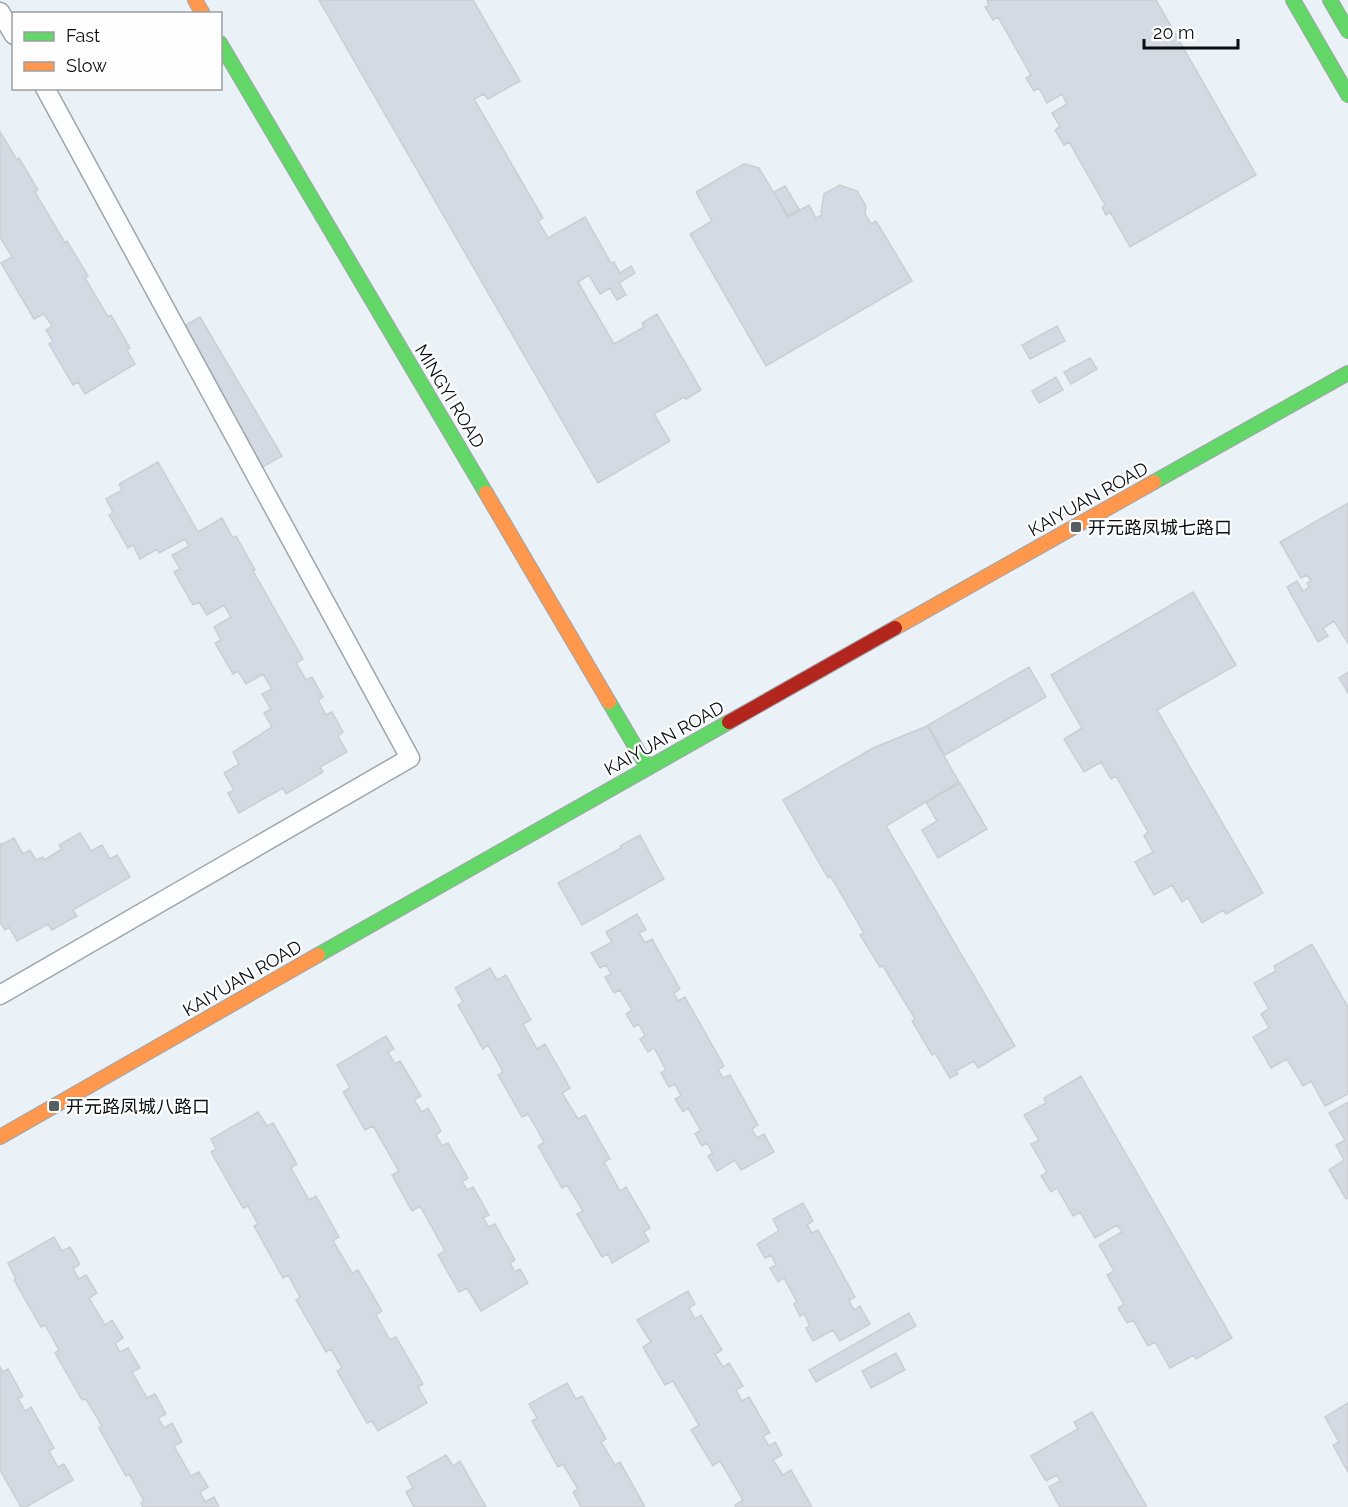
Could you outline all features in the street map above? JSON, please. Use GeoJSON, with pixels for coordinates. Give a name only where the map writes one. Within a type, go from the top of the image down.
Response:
{"type":"FeatureCollection","features":[{"type":"Feature","properties":{"kind":"street"},"geometry":{"type":"LineString","coordinates":[[1293,0],[1348,95]]}},
{"type":"Feature","properties":{"kind":"street"},"geometry":{"type":"LineString","coordinates":[[1330,0],[1348,31]]}},
{"type":"Feature","properties":{"kind":"street","name":"MINGYI ROAD"},"geometry":{"type":"LineString","coordinates":[[222,46],[648,768]]}},
{"type":"Feature","properties":{"kind":"street","name":"KAIYUAN ROAD"},"geometry":{"type":"LineString","coordinates":[[0,1137],[1348,373]]}},
{"type":"Feature","properties":{"kind":"lane"},"geometry":{"type":"LineString","coordinates":[[0,12],[12,32]]}},
{"type":"Feature","properties":{"kind":"lane"},"geometry":{"type":"LineString","coordinates":[[0,994],[410,758],[46,90]]}},
{"type":"Feature","properties":{"kind":"building"},"geometry":{"type":"Polygon","coordinates":[[[319,0],[473,0],[520,81],[488,99],[484,94],[474,99],[543,218],[538,221],[548,238],[585,217],[611,263],[614,262],[620,273],[631,266],[635,273],[619,283],[626,295],[617,300],[610,288],[600,294],[589,275],[578,282],[614,344],[644,327],[642,323],[657,314],[701,390],[654,414],[670,441],[598,483],[319,0]]]}},
{"type":"Feature","properties":{"kind":"building"},"geometry":{"type":"Polygon","coordinates":[[[987,0],[1156,0],[1256,175],[1130,247],[1110,212],[1106,215],[1102,207],[1105,205],[1069,142],[1064,145],[1055,130],[1060,127],[1052,113],[1067,104],[1062,94],[1047,103],[1039,88],[1034,91],[1026,78],[1031,75],[998,17],[993,20],[985,7],[989,5],[987,0]]]}},
{"type":"Feature","properties":{"kind":"building"},"geometry":{"type":"Polygon","coordinates":[[[0,132],[17,160],[19,158],[38,190],[35,192],[65,243],[67,241],[88,276],[85,278],[108,317],[111,315],[130,348],[127,350],[135,364],[85,394],[78,382],[73,385],[49,344],[53,341],[46,330],[52,326],[44,314],[34,319],[1,263],[12,257],[0,237],[0,132]]]}},
{"type":"Feature","properties":{"kind":"building"},"geometry":{"type":"Polygon","coordinates":[[[744,164],[759,168],[788,217],[809,205],[816,218],[822,215],[824,194],[840,185],[857,191],[866,206],[865,214],[871,224],[876,221],[912,281],[766,366],[690,234],[712,221],[696,192],[744,164]]]}},
{"type":"Feature","properties":{"kind":"building"},"geometry":{"type":"Polygon","coordinates":[[[785,186],[799,209],[788,216],[774,192],[785,186]]]}},
{"type":"Feature","properties":{"kind":"building"},"geometry":{"type":"Polygon","coordinates":[[[200,317],[282,456],[254,472],[172,333],[200,317]]]}},
{"type":"Feature","properties":{"kind":"building"},"geometry":{"type":"Polygon","coordinates":[[[1057,326],[1065,341],[1030,359],[1022,345],[1057,326]]]}},
{"type":"Feature","properties":{"kind":"building"},"geometry":{"type":"Polygon","coordinates":[[[1090,358],[1097,369],[1071,384],[1064,372],[1090,358]]]}},
{"type":"Feature","properties":{"kind":"building"},"geometry":{"type":"Polygon","coordinates":[[[1056,377],[1063,390],[1039,403],[1032,391],[1056,377]]]}},
{"type":"Feature","properties":{"kind":"building"},"geometry":{"type":"Polygon","coordinates":[[[158,462],[198,532],[222,518],[233,538],[236,536],[255,570],[253,571],[303,659],[296,663],[306,680],[312,677],[323,697],[318,700],[326,715],[332,712],[343,732],[338,736],[347,752],[320,767],[323,772],[286,794],[283,788],[239,813],[228,793],[234,790],[224,773],[239,764],[233,752],[272,727],[264,713],[271,709],[262,694],[272,689],[263,674],[246,684],[238,671],[233,674],[215,643],[221,640],[214,627],[231,617],[224,605],[207,615],[199,602],[193,605],[174,572],[180,569],[172,555],[189,546],[185,539],[159,553],[157,549],[140,559],[133,545],[128,548],[109,515],[113,512],[106,499],[122,490],[119,484],[158,462]]]}},
{"type":"Feature","properties":{"kind":"building"},"geometry":{"type":"Polygon","coordinates":[[[1348,503],[1348,643],[1334,621],[1323,628],[1328,636],[1318,642],[1287,587],[1297,581],[1303,591],[1309,587],[1307,583],[1311,581],[1307,575],[1301,578],[1280,542],[1348,503]]]}},
{"type":"Feature","properties":{"kind":"building"},"geometry":{"type":"Polygon","coordinates":[[[1193,592],[1236,665],[1157,710],[1263,893],[1226,914],[1223,910],[1202,923],[1188,898],[1182,902],[1172,885],[1154,895],[1135,862],[1153,852],[1144,836],[1148,832],[1116,776],[1111,779],[1101,762],[1084,772],[1064,739],[1082,728],[1051,675],[1193,592]]]}},
{"type":"Feature","properties":{"kind":"building"},"geometry":{"type":"Polygon","coordinates":[[[1029,667],[1046,697],[945,755],[928,725],[1029,667]]]}},
{"type":"Feature","properties":{"kind":"building"},"geometry":{"type":"Polygon","coordinates":[[[1348,672],[1348,693],[1339,678],[1348,672]]]}},
{"type":"Feature","properties":{"kind":"building"},"geometry":{"type":"Polygon","coordinates":[[[927,726],[959,782],[886,826],[1015,1046],[978,1068],[974,1061],[956,1071],[958,1074],[950,1078],[935,1053],[932,1055],[912,1021],[915,1019],[883,966],[880,967],[860,935],[864,933],[836,885],[830,876],[828,878],[783,800],[873,748],[927,726]]]}},
{"type":"Feature","properties":{"kind":"building"},"geometry":{"type":"Polygon","coordinates":[[[960,783],[987,829],[938,858],[922,830],[937,821],[926,802],[960,783]]]}},
{"type":"Feature","properties":{"kind":"building"},"geometry":{"type":"Polygon","coordinates":[[[80,833],[91,851],[102,845],[110,859],[117,855],[130,877],[73,910],[77,916],[52,930],[48,924],[17,941],[9,927],[5,930],[0,922],[0,843],[1,845],[14,838],[23,854],[30,850],[36,860],[43,857],[44,860],[62,849],[59,845],[80,833]]]}},
{"type":"Feature","properties":{"kind":"building"},"geometry":{"type":"Polygon","coordinates":[[[640,835],[664,879],[582,925],[558,883],[640,835]]]}},
{"type":"Feature","properties":{"kind":"building"},"geometry":{"type":"Polygon","coordinates":[[[637,914],[646,930],[639,933],[645,943],[652,939],[680,989],[674,993],[678,1001],[685,997],[724,1066],[718,1070],[723,1078],[730,1075],[758,1125],[752,1129],[757,1138],[764,1134],[774,1152],[741,1170],[735,1160],[717,1171],[708,1156],[713,1153],[707,1143],[702,1146],[695,1134],[701,1130],[688,1108],[683,1112],[675,1099],[681,1096],[675,1084],[669,1087],[661,1073],[666,1070],[654,1048],[648,1052],[640,1039],[645,1036],[639,1024],[634,1027],[626,1014],[632,1010],[620,990],[614,993],[605,977],[611,974],[606,965],[600,968],[591,953],[612,942],[606,932],[637,914]]]}},
{"type":"Feature","properties":{"kind":"building"},"geometry":{"type":"Polygon","coordinates":[[[1312,944],[1348,1007],[1348,1094],[1325,1106],[1311,1081],[1303,1086],[1287,1059],[1271,1068],[1253,1037],[1269,1028],[1261,1014],[1269,1009],[1254,983],[1276,971],[1274,966],[1312,944]]]}},
{"type":"Feature","properties":{"kind":"building"},"geometry":{"type":"Polygon","coordinates":[[[490,968],[497,980],[506,975],[531,1020],[523,1024],[537,1049],[545,1044],[570,1088],[562,1093],[578,1119],[585,1115],[610,1159],[604,1162],[620,1191],[626,1187],[650,1228],[644,1232],[649,1241],[612,1263],[608,1254],[602,1257],[577,1214],[583,1211],[567,1185],[562,1188],[538,1146],[544,1142],[528,1114],[522,1117],[498,1075],[503,1072],[488,1045],[483,1049],[458,1005],[463,1002],[455,988],[490,968]]]}},
{"type":"Feature","properties":{"kind":"building"},"geometry":{"type":"Polygon","coordinates":[[[386,1036],[394,1049],[388,1052],[395,1064],[400,1061],[421,1096],[414,1100],[422,1112],[428,1108],[441,1131],[436,1135],[442,1146],[448,1143],[468,1178],[462,1182],[467,1190],[473,1187],[489,1215],[483,1218],[489,1227],[495,1224],[515,1260],[510,1263],[515,1272],[520,1269],[528,1283],[481,1311],[467,1288],[459,1292],[438,1255],[445,1251],[420,1206],[412,1211],[392,1175],[399,1171],[373,1126],[365,1130],[343,1092],[350,1088],[337,1065],[386,1036]]]}},
{"type":"Feature","properties":{"kind":"building"},"geometry":{"type":"Polygon","coordinates":[[[1081,1076],[1232,1338],[1196,1359],[1194,1355],[1170,1368],[1155,1342],[1148,1346],[1133,1320],[1127,1323],[1118,1308],[1124,1304],[1107,1275],[1114,1271],[1099,1245],[1122,1232],[1117,1225],[1095,1238],[1080,1212],[1073,1216],[1057,1188],[1051,1192],[1041,1176],[1047,1172],[1031,1144],[1039,1140],[1024,1115],[1046,1103],[1044,1098],[1081,1076]]]}},
{"type":"Feature","properties":{"kind":"building"},"geometry":{"type":"Polygon","coordinates":[[[1348,1102],[1348,1198],[1346,1199],[1329,1170],[1344,1160],[1336,1145],[1345,1140],[1329,1113],[1348,1102]]]}},
{"type":"Feature","properties":{"kind":"building"},"geometry":{"type":"Polygon","coordinates":[[[258,1112],[267,1126],[273,1123],[297,1164],[291,1168],[309,1200],[316,1196],[339,1237],[333,1241],[352,1273],[358,1270],[382,1311],[376,1315],[390,1340],[396,1337],[423,1384],[418,1387],[427,1403],[378,1431],[372,1421],[367,1423],[337,1371],[342,1368],[331,1349],[326,1352],[296,1300],[300,1297],[288,1275],[283,1278],[254,1226],[258,1224],[248,1206],[243,1208],[211,1152],[216,1149],[211,1139],[258,1112]]]}},
{"type":"Feature","properties":{"kind":"building"},"geometry":{"type":"Polygon","coordinates":[[[803,1203],[813,1221],[807,1225],[812,1233],[818,1230],[855,1297],[849,1300],[854,1310],[860,1306],[870,1324],[840,1341],[833,1330],[813,1341],[806,1328],[810,1326],[804,1314],[800,1316],[794,1304],[797,1302],[784,1278],[778,1282],[770,1268],[776,1265],[771,1255],[765,1258],[757,1244],[779,1231],[773,1219],[803,1203]]]}},
{"type":"Feature","properties":{"kind":"building"},"geometry":{"type":"Polygon","coordinates":[[[54,1237],[62,1251],[70,1247],[80,1264],[73,1269],[79,1279],[86,1275],[97,1293],[89,1298],[105,1325],[112,1320],[123,1338],[115,1343],[120,1352],[128,1348],[140,1368],[132,1372],[147,1398],[155,1394],[166,1414],[158,1418],[164,1428],[172,1423],[182,1442],[174,1446],[191,1476],[199,1472],[208,1487],[200,1492],[205,1502],[214,1497],[219,1507],[143,1507],[141,1503],[144,1501],[129,1474],[126,1476],[99,1428],[102,1426],[86,1399],[82,1400],[55,1353],[59,1350],[45,1325],[41,1327],[14,1280],[16,1279],[8,1263],[54,1237]]]}},
{"type":"Feature","properties":{"kind":"building"},"geometry":{"type":"Polygon","coordinates":[[[688,1291],[695,1304],[689,1308],[695,1319],[701,1315],[722,1350],[715,1354],[723,1367],[729,1363],[743,1386],[736,1390],[742,1401],[749,1397],[770,1433],[763,1436],[769,1446],[775,1442],[782,1455],[773,1460],[783,1475],[791,1470],[812,1507],[736,1507],[735,1505],[743,1500],[720,1461],[713,1466],[691,1430],[699,1425],[673,1381],[665,1385],[643,1347],[651,1342],[637,1320],[688,1291]]]}},
{"type":"Feature","properties":{"kind":"building"},"geometry":{"type":"Polygon","coordinates":[[[909,1313],[916,1326],[816,1382],[809,1370],[909,1313]]]}},
{"type":"Feature","properties":{"kind":"building"},"geometry":{"type":"Polygon","coordinates":[[[896,1353],[905,1370],[871,1388],[862,1371],[896,1353]]]}},
{"type":"Feature","properties":{"kind":"building"},"geometry":{"type":"Polygon","coordinates":[[[0,1367],[3,1372],[8,1369],[23,1396],[18,1399],[25,1411],[31,1407],[54,1448],[49,1451],[58,1467],[64,1464],[73,1480],[26,1507],[21,1507],[0,1470],[0,1367]]]}},
{"type":"Feature","properties":{"kind":"building"},"geometry":{"type":"Polygon","coordinates":[[[567,1383],[576,1399],[582,1396],[606,1439],[601,1442],[615,1465],[620,1462],[645,1507],[581,1507],[573,1492],[578,1489],[563,1464],[558,1467],[532,1421],[537,1418],[529,1404],[567,1383]]]}},
{"type":"Feature","properties":{"kind":"building"},"geometry":{"type":"Polygon","coordinates":[[[1348,1403],[1348,1472],[1333,1445],[1339,1442],[1325,1417],[1348,1403]]]}},
{"type":"Feature","properties":{"kind":"building"},"geometry":{"type":"Polygon","coordinates":[[[1092,1412],[1147,1507],[1060,1507],[1049,1487],[1060,1481],[1057,1475],[1046,1481],[1031,1456],[1078,1429],[1074,1422],[1092,1412]]]}},
{"type":"Feature","properties":{"kind":"building"},"geometry":{"type":"Polygon","coordinates":[[[446,1455],[453,1466],[460,1461],[486,1507],[414,1507],[406,1492],[413,1488],[407,1477],[446,1455]]]}},
{"type":"Feature","properties":{"kind":"traffic: fast"},"geometry":{"type":"LineString","coordinates":[[1293,0],[1348,95]]}},
{"type":"Feature","properties":{"kind":"traffic: fast"},"geometry":{"type":"LineString","coordinates":[[1330,0],[1348,31]]}},
{"type":"Feature","properties":{"kind":"traffic: fast"},"geometry":{"type":"LineString","coordinates":[[222,46],[486,493]]}},
{"type":"Feature","properties":{"kind":"traffic: fast"},"geometry":{"type":"LineString","coordinates":[[1154,482],[1348,373]]}},
{"type":"Feature","properties":{"kind":"traffic: fast"},"geometry":{"type":"LineString","coordinates":[[609,702],[648,768]]}},
{"type":"Feature","properties":{"kind":"traffic: fast"},"geometry":{"type":"LineString","coordinates":[[318,955],[729,722]]}},
{"type":"Feature","properties":{"kind":"traffic: slow"},"geometry":{"type":"LineString","coordinates":[[195,0],[202,12]]}},
{"type":"Feature","properties":{"kind":"traffic: slow"},"geometry":{"type":"LineString","coordinates":[[895,628],[1154,482]]}},
{"type":"Feature","properties":{"kind":"traffic: slow"},"geometry":{"type":"LineString","coordinates":[[486,493],[609,702]]}},
{"type":"Feature","properties":{"kind":"traffic: slow"},"geometry":{"type":"LineString","coordinates":[[0,1137],[318,955]]}},
{"type":"Feature","properties":{"kind":"traffic: jam"},"geometry":{"type":"LineString","coordinates":[[729,722],[895,628]]}},
{"type":"Feature","properties":{"kind":"place","name":"开元路凤城七路口"},"geometry":{"type":"Point","coordinates":[1076,527]}},
{"type":"Feature","properties":{"kind":"place","name":"开元路凤城八路口"},"geometry":{"type":"Point","coordinates":[54,1106]}}]}
